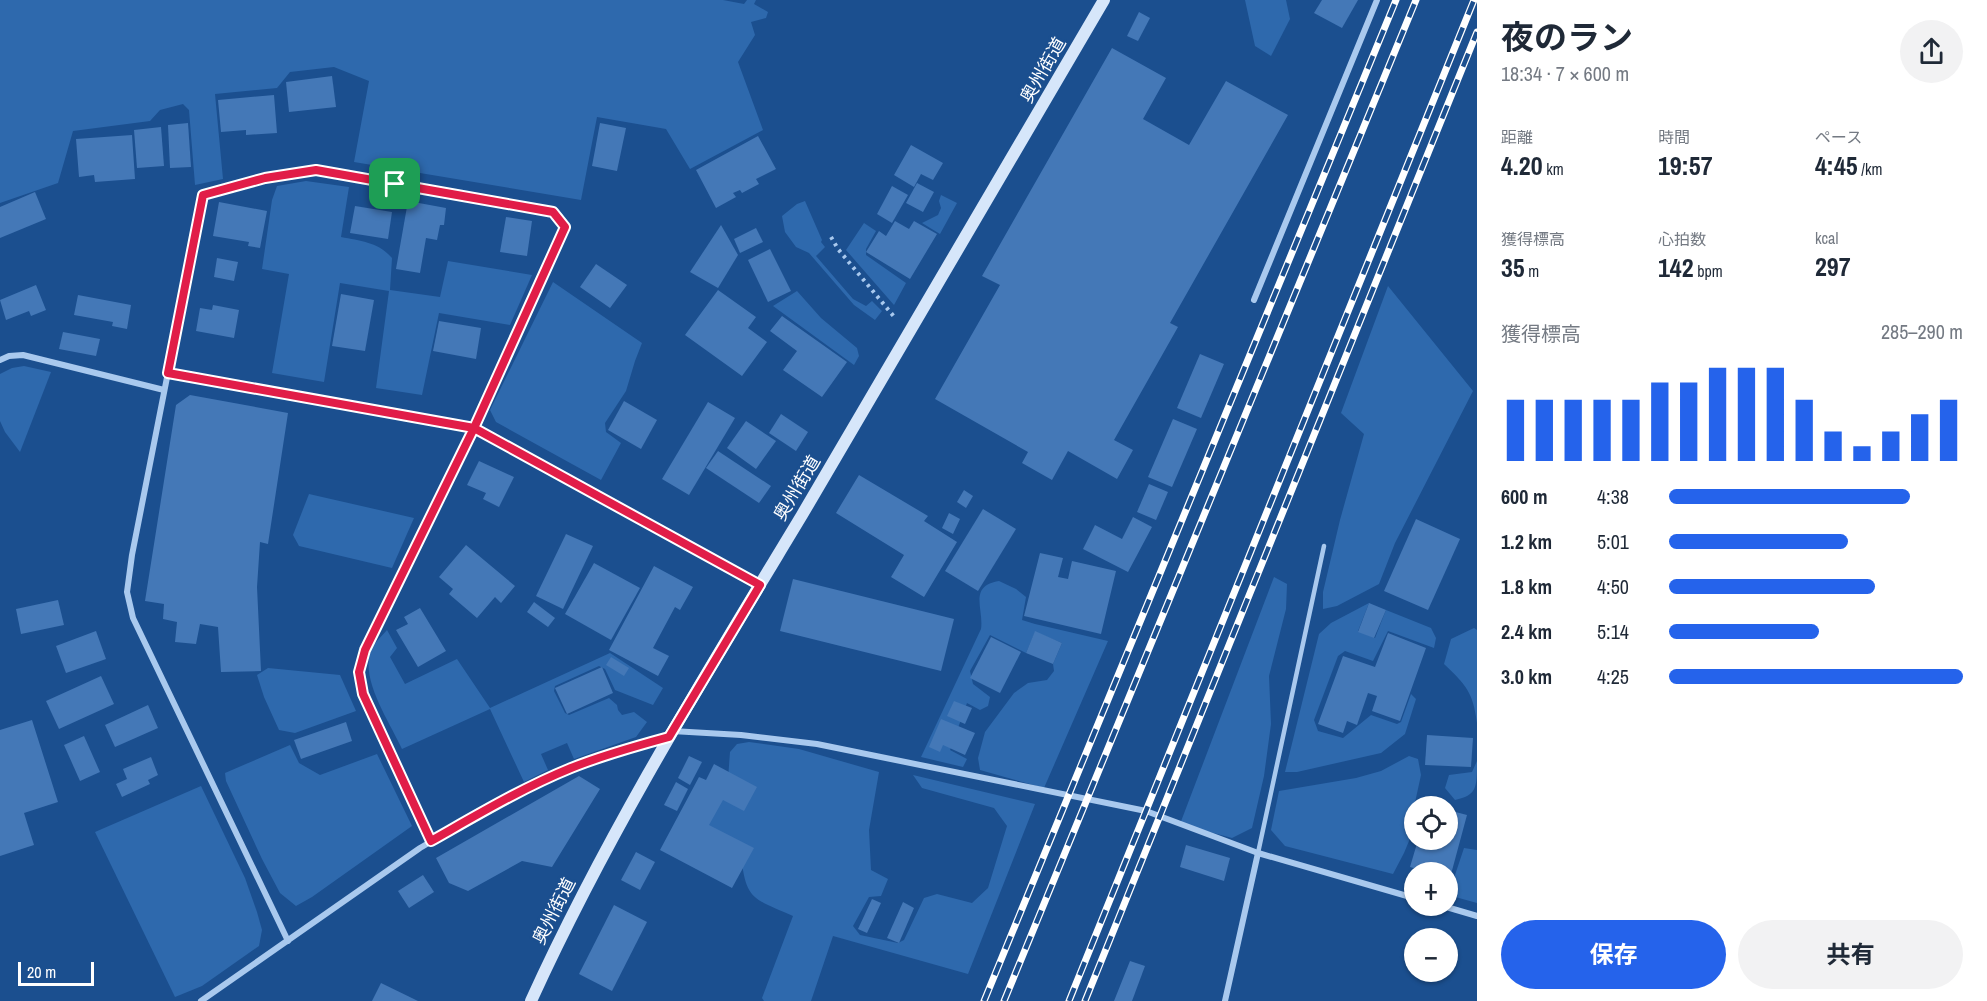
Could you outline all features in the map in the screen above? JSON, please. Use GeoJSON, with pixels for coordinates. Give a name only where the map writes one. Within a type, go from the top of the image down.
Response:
{"type":"FeatureCollection","features":[{"type":"Feature","properties":{"kind":"main road","name":"奥州街道"},"geometry":{"type":"LineString","coordinates":[[531,1001],[565,927],[670,734],[910,335],[1104,0]]}},
{"type":"Feature","properties":{"kind":"street"},"geometry":{"type":"LineString","coordinates":[[1254,300],[1377,0]]}},
{"type":"Feature","properties":{"kind":"street"},"geometry":{"type":"LineString","coordinates":[[288,941],[133,618],[127,592],[132,555],[203,195],[265,178],[316,170],[553,212],[565,227],[474,428],[365,650],[359,672],[363,694],[431,841]]}},
{"type":"Feature","properties":{"kind":"street"},"geometry":{"type":"LineString","coordinates":[[0,360],[9,356],[23,355],[164,390]]}},
{"type":"Feature","properties":{"kind":"street"},"geometry":{"type":"LineString","coordinates":[[168,373],[474,428],[760,585]]}},
{"type":"Feature","properties":{"kind":"street"},"geometry":{"type":"LineString","coordinates":[[201,1001],[431,841],[499,802],[571,768],[670,734],[741,735],[817,744],[1146,811],[1258,853],[1404,895]]}},
{"type":"Feature","properties":{"kind":"street"},"geometry":{"type":"LineString","coordinates":[[1225,1001],[1258,853]]}},
{"type":"Feature","properties":{"kind":"street"},"geometry":{"type":"LineString","coordinates":[[1458,910],[1477,916]]}},
{"type":"Feature","properties":{"kind":"lane"},"geometry":{"type":"LineString","coordinates":[[1258,853],[1324,546]]}},
{"type":"Feature","properties":{"kind":"path"},"geometry":{"type":"LineString","coordinates":[[831,237],[838,249],[910,335]]}},
{"type":"Feature","properties":{"kind":"shaded area"},"geometry":{"type":"Polygon","coordinates":[[[0,0],[723,0],[744,4],[747,0],[756,0],[754,4],[768,12],[766,18],[751,22],[755,35],[738,62],[763,130],[690,169],[666,129],[597,117],[581,200],[354,162],[369,81],[334,67],[290,72],[277,88],[215,94],[223,179],[195,185],[189,110],[183,104],[160,110],[150,121],[73,131],[58,183],[0,203],[0,0]]]}},
{"type":"Feature","properties":{"kind":"shaded area"},"geometry":{"type":"Polygon","coordinates":[[[1245,0],[1286,0],[1290,19],[1271,56],[1255,46],[1245,0]]]}},
{"type":"Feature","properties":{"kind":"shaded area"},"geometry":{"type":"Polygon","coordinates":[[[306,181],[349,187],[341,237],[375,245],[392,258],[390,290],[440,297],[448,261],[532,275],[510,325],[439,313],[422,395],[376,388],[389,291],[340,283],[324,382],[272,373],[289,274],[262,269],[272,200],[277,186],[306,181]]]}},
{"type":"Feature","properties":{"kind":"shaded area"},"geometry":{"type":"Polygon","coordinates":[[[941,195],[957,203],[940,234],[922,223],[938,215],[941,208],[939,201],[941,195]]]}},
{"type":"Feature","properties":{"kind":"shaded area"},"geometry":{"type":"Polygon","coordinates":[[[805,201],[825,247],[816,256],[853,299],[866,306],[872,301],[882,311],[875,320],[854,305],[809,253],[796,247],[785,232],[782,216],[797,204],[805,201]]]}},
{"type":"Feature","properties":{"kind":"shaded area"},"geometry":{"type":"Polygon","coordinates":[[[864,223],[876,231],[866,249],[866,255],[906,283],[894,305],[846,250],[864,223]]]}},
{"type":"Feature","properties":{"kind":"shaded area"},"geometry":{"type":"Polygon","coordinates":[[[553,282],[642,343],[626,391],[605,423],[606,432],[621,443],[601,480],[496,422],[490,410],[553,282]]]}},
{"type":"Feature","properties":{"kind":"shaded area"},"geometry":{"type":"Polygon","coordinates":[[[1388,286],[1473,391],[1395,543],[1379,584],[1337,606],[1323,609],[1323,592],[1364,434],[1341,413],[1388,286]]]}},
{"type":"Feature","properties":{"kind":"shaded area"},"geometry":{"type":"Polygon","coordinates":[[[797,291],[821,318],[857,348],[859,356],[854,365],[773,306],[797,291]]]}},
{"type":"Feature","properties":{"kind":"shaded area"},"geometry":{"type":"Polygon","coordinates":[[[24,366],[51,372],[20,452],[0,421],[0,374],[12,368],[24,366]]]}},
{"type":"Feature","properties":{"kind":"shaded area"},"geometry":{"type":"Polygon","coordinates":[[[309,494],[414,518],[392,568],[299,546],[293,535],[309,494]]]}},
{"type":"Feature","properties":{"kind":"shaded area"},"geometry":{"type":"Polygon","coordinates":[[[1274,577],[1287,584],[1286,609],[1269,676],[1271,724],[1264,776],[1252,828],[1232,838],[1180,824],[1274,577]]]}},
{"type":"Feature","properties":{"kind":"shaded area"},"geometry":{"type":"Polygon","coordinates":[[[999,581],[1026,597],[1022,620],[1108,641],[1044,788],[980,770],[978,758],[985,732],[1014,693],[1028,683],[1047,680],[1054,671],[1053,664],[1062,643],[1035,632],[1026,653],[990,635],[970,671],[973,684],[990,697],[988,706],[980,710],[967,703],[950,750],[967,759],[963,767],[921,757],[981,629],[980,593],[989,584],[999,581]]]}},
{"type":"Feature","properties":{"kind":"shaded area"},"geometry":{"type":"Polygon","coordinates":[[[1369,603],[1358,631],[1375,638],[1386,610],[1431,628],[1436,638],[1434,648],[1388,631],[1373,661],[1345,651],[1338,656],[1314,720],[1318,731],[1343,738],[1371,715],[1397,724],[1401,722],[1411,694],[1416,699],[1405,734],[1381,753],[1297,772],[1285,772],[1319,634],[1331,623],[1369,603]]]}},
{"type":"Feature","properties":{"kind":"shaded area"},"geometry":{"type":"Polygon","coordinates":[[[1474,628],[1477,630],[1477,723],[1471,696],[1444,664],[1451,639],[1474,628]]]}},
{"type":"Feature","properties":{"kind":"shaded area"},"geometry":{"type":"Polygon","coordinates":[[[387,630],[397,648],[390,657],[405,684],[457,659],[490,708],[610,653],[663,688],[653,705],[615,690],[605,669],[599,666],[555,686],[554,691],[565,713],[569,715],[609,698],[617,705],[622,715],[634,712],[647,722],[636,737],[574,759],[567,743],[541,754],[548,770],[524,782],[490,709],[402,749],[377,699],[369,672],[372,648],[387,630]]]}},
{"type":"Feature","properties":{"kind":"shaded area"},"geometry":{"type":"Polygon","coordinates":[[[268,668],[340,675],[356,711],[295,733],[279,730],[257,675],[268,668]]]}},
{"type":"Feature","properties":{"kind":"shaded area"},"geometry":{"type":"Polygon","coordinates":[[[749,742],[799,749],[879,772],[869,830],[871,870],[888,879],[881,896],[869,897],[853,926],[860,935],[898,943],[904,940],[924,898],[937,894],[972,903],[988,888],[1007,826],[994,808],[922,788],[913,775],[1035,804],[968,974],[833,936],[811,1001],[764,1001],[762,998],[793,916],[754,896],[746,881],[741,855],[710,842],[705,807],[728,779],[730,752],[737,744],[749,742]]]}},
{"type":"Feature","properties":{"kind":"shaded area"},"geometry":{"type":"Polygon","coordinates":[[[290,745],[299,763],[320,775],[377,754],[412,826],[296,906],[280,893],[226,781],[225,773],[290,745]]]}},
{"type":"Feature","properties":{"kind":"shaded area"},"geometry":{"type":"Polygon","coordinates":[[[1409,756],[1418,759],[1421,775],[1416,796],[1404,796],[1405,850],[1393,874],[1285,846],[1271,830],[1279,791],[1356,778],[1381,771],[1409,756]]]}},
{"type":"Feature","properties":{"kind":"shaded area"},"geometry":{"type":"Polygon","coordinates":[[[1477,761],[1477,778],[1472,793],[1458,799],[1458,796],[1452,796],[1445,788],[1449,775],[1472,772],[1477,761]]]}},
{"type":"Feature","properties":{"kind":"shaded area"},"geometry":{"type":"Polygon","coordinates":[[[201,786],[245,878],[262,930],[259,946],[202,986],[175,997],[95,832],[201,786]]]}},
{"type":"Feature","properties":{"kind":"shaded area"},"geometry":{"type":"Polygon","coordinates":[[[1464,848],[1477,850],[1477,903],[1458,898],[1458,866],[1464,848]]]}},
{"type":"Feature","properties":{"kind":"building"},"geometry":{"type":"Polygon","coordinates":[[[1322,0],[1358,0],[1342,28],[1314,13],[1322,0]]]}},
{"type":"Feature","properties":{"kind":"building"},"geometry":{"type":"Polygon","coordinates":[[[1139,12],[1150,18],[1138,41],[1127,36],[1139,12]]]}},
{"type":"Feature","properties":{"kind":"building"},"geometry":{"type":"Polygon","coordinates":[[[1112,48],[1166,78],[1143,119],[1189,145],[1226,81],[1288,115],[1170,323],[1178,327],[1114,440],[1133,450],[1117,479],[1068,451],[1052,480],[1022,463],[1028,452],[935,399],[1000,285],[982,276],[1112,48]]]}},
{"type":"Feature","properties":{"kind":"building"},"geometry":{"type":"Polygon","coordinates":[[[332,76],[336,107],[289,112],[286,82],[332,76]]]}},
{"type":"Feature","properties":{"kind":"building"},"geometry":{"type":"Polygon","coordinates":[[[274,95],[277,133],[246,135],[246,130],[221,132],[218,100],[274,95]]]}},
{"type":"Feature","properties":{"kind":"building"},"geometry":{"type":"Polygon","coordinates":[[[188,123],[191,167],[170,168],[168,125],[188,123]]]}},
{"type":"Feature","properties":{"kind":"building"},"geometry":{"type":"Polygon","coordinates":[[[600,123],[626,128],[617,171],[592,166],[600,123]]]}},
{"type":"Feature","properties":{"kind":"building"},"geometry":{"type":"Polygon","coordinates":[[[161,127],[164,166],[137,168],[134,130],[161,127]]]}},
{"type":"Feature","properties":{"kind":"building"},"geometry":{"type":"Polygon","coordinates":[[[132,135],[135,179],[95,182],[94,175],[79,177],[76,139],[132,135]]]}},
{"type":"Feature","properties":{"kind":"building"},"geometry":{"type":"Polygon","coordinates":[[[758,136],[776,169],[756,179],[759,184],[742,193],[740,190],[733,193],[736,197],[716,208],[696,170],[758,136]]]}},
{"type":"Feature","properties":{"kind":"building"},"geometry":{"type":"Polygon","coordinates":[[[911,145],[943,163],[933,180],[921,174],[914,187],[894,175],[911,145]]]}},
{"type":"Feature","properties":{"kind":"building"},"geometry":{"type":"Polygon","coordinates":[[[917,183],[934,192],[923,212],[906,203],[917,183]]]}},
{"type":"Feature","properties":{"kind":"building"},"geometry":{"type":"Polygon","coordinates":[[[892,186],[908,195],[892,223],[877,214],[892,186]]]}},
{"type":"Feature","properties":{"kind":"building"},"geometry":{"type":"Polygon","coordinates":[[[35,192],[46,219],[0,238],[0,207],[35,192]]]}},
{"type":"Feature","properties":{"kind":"building"},"geometry":{"type":"Polygon","coordinates":[[[408,201],[446,208],[444,225],[440,225],[437,240],[426,238],[420,273],[396,269],[408,201]]]}},
{"type":"Feature","properties":{"kind":"building"},"geometry":{"type":"Polygon","coordinates":[[[219,202],[267,211],[260,248],[248,246],[249,242],[213,236],[219,202]]]}},
{"type":"Feature","properties":{"kind":"building"},"geometry":{"type":"Polygon","coordinates":[[[355,206],[392,212],[388,239],[350,233],[355,206]]]}},
{"type":"Feature","properties":{"kind":"building"},"geometry":{"type":"Polygon","coordinates":[[[506,217],[532,221],[527,256],[500,252],[506,217]]]}},
{"type":"Feature","properties":{"kind":"building"},"geometry":{"type":"Polygon","coordinates":[[[895,221],[909,229],[914,221],[937,234],[910,279],[866,252],[879,231],[886,236],[895,221]]]}},
{"type":"Feature","properties":{"kind":"building"},"geometry":{"type":"Polygon","coordinates":[[[721,225],[738,255],[718,288],[690,272],[721,225]]]}},
{"type":"Feature","properties":{"kind":"building"},"geometry":{"type":"Polygon","coordinates":[[[756,228],[763,242],[740,253],[734,239],[756,228]]]}},
{"type":"Feature","properties":{"kind":"building"},"geometry":{"type":"Polygon","coordinates":[[[770,249],[791,291],[768,302],[748,260],[770,249]]]}},
{"type":"Feature","properties":{"kind":"building"},"geometry":{"type":"Polygon","coordinates":[[[217,258],[238,262],[234,281],[214,277],[217,258]]]}},
{"type":"Feature","properties":{"kind":"building"},"geometry":{"type":"Polygon","coordinates":[[[596,264],[627,285],[610,308],[580,287],[596,264]]]}},
{"type":"Feature","properties":{"kind":"building"},"geometry":{"type":"Polygon","coordinates":[[[36,285],[46,310],[31,316],[29,311],[6,320],[0,300],[36,285]]]}},
{"type":"Feature","properties":{"kind":"building"},"geometry":{"type":"Polygon","coordinates":[[[718,290],[756,317],[748,328],[767,342],[742,376],[685,335],[718,290]]]}},
{"type":"Feature","properties":{"kind":"building"},"geometry":{"type":"Polygon","coordinates":[[[341,294],[374,300],[365,351],[332,346],[341,294]]]}},
{"type":"Feature","properties":{"kind":"building"},"geometry":{"type":"Polygon","coordinates":[[[78,295],[131,305],[127,329],[112,326],[113,322],[74,315],[78,295]]]}},
{"type":"Feature","properties":{"kind":"building"},"geometry":{"type":"Polygon","coordinates":[[[213,305],[239,310],[234,338],[196,331],[200,308],[212,310],[213,305]]]}},
{"type":"Feature","properties":{"kind":"building"},"geometry":{"type":"Polygon","coordinates":[[[782,316],[847,362],[822,397],[783,370],[797,351],[770,331],[782,316]]]}},
{"type":"Feature","properties":{"kind":"building"},"geometry":{"type":"Polygon","coordinates":[[[439,321],[481,328],[476,359],[433,351],[439,321]]]}},
{"type":"Feature","properties":{"kind":"building"},"geometry":{"type":"Polygon","coordinates":[[[63,332],[100,339],[96,356],[59,349],[63,332]]]}},
{"type":"Feature","properties":{"kind":"building"},"geometry":{"type":"Polygon","coordinates":[[[1200,354],[1224,364],[1201,418],[1177,408],[1200,354]]]}},
{"type":"Feature","properties":{"kind":"building"},"geometry":{"type":"Polygon","coordinates":[[[190,395],[288,413],[268,544],[260,542],[257,587],[261,671],[221,672],[218,627],[200,624],[196,644],[175,642],[177,622],[163,619],[164,604],[145,601],[176,405],[190,395]]]}},
{"type":"Feature","properties":{"kind":"building"},"geometry":{"type":"Polygon","coordinates":[[[624,401],[657,420],[641,449],[608,430],[624,401]]]}},
{"type":"Feature","properties":{"kind":"building"},"geometry":{"type":"Polygon","coordinates":[[[708,402],[735,418],[689,495],[662,479],[708,402]]]}},
{"type":"Feature","properties":{"kind":"building"},"geometry":{"type":"Polygon","coordinates":[[[781,414],[808,432],[796,451],[769,433],[781,414]]]}},
{"type":"Feature","properties":{"kind":"building"},"geometry":{"type":"Polygon","coordinates":[[[1173,419],[1197,429],[1172,487],[1148,477],[1173,419]]]}},
{"type":"Feature","properties":{"kind":"building"},"geometry":{"type":"Polygon","coordinates":[[[746,421],[776,441],[756,469],[727,448],[746,421]]]}},
{"type":"Feature","properties":{"kind":"building"},"geometry":{"type":"Polygon","coordinates":[[[718,451],[771,486],[759,503],[706,468],[718,451]]]}},
{"type":"Feature","properties":{"kind":"building"},"geometry":{"type":"Polygon","coordinates":[[[479,461],[514,477],[499,507],[483,499],[486,493],[467,485],[479,461]]]}},
{"type":"Feature","properties":{"kind":"building"},"geometry":{"type":"Polygon","coordinates":[[[859,475],[928,516],[924,521],[957,542],[924,597],[891,577],[904,555],[836,513],[859,475]]]}},
{"type":"Feature","properties":{"kind":"building"},"geometry":{"type":"Polygon","coordinates":[[[1149,484],[1168,492],[1156,520],[1137,512],[1149,484]]]}},
{"type":"Feature","properties":{"kind":"building"},"geometry":{"type":"Polygon","coordinates":[[[964,490],[973,496],[966,508],[957,502],[964,490]]]}},
{"type":"Feature","properties":{"kind":"building"},"geometry":{"type":"Polygon","coordinates":[[[983,509],[1016,529],[978,591],[945,571],[983,509]]]}},
{"type":"Feature","properties":{"kind":"building"},"geometry":{"type":"Polygon","coordinates":[[[949,513],[960,519],[953,534],[942,528],[949,513]]]}},
{"type":"Feature","properties":{"kind":"building"},"geometry":{"type":"Polygon","coordinates":[[[1133,517],[1152,527],[1128,572],[1083,549],[1095,525],[1122,539],[1133,517]]]}},
{"type":"Feature","properties":{"kind":"building"},"geometry":{"type":"Polygon","coordinates":[[[1416,519],[1460,539],[1428,610],[1384,591],[1416,519]]]}},
{"type":"Feature","properties":{"kind":"building"},"geometry":{"type":"Polygon","coordinates":[[[566,534],[593,546],[563,609],[536,596],[566,534]]]}},
{"type":"Feature","properties":{"kind":"building"},"geometry":{"type":"Polygon","coordinates":[[[466,545],[515,586],[501,603],[495,597],[477,618],[449,594],[453,589],[439,577],[466,545]]]}},
{"type":"Feature","properties":{"kind":"building"},"geometry":{"type":"Polygon","coordinates":[[[1040,553],[1063,558],[1058,577],[1068,579],[1072,561],[1116,571],[1101,634],[1024,616],[1040,553]]]}},
{"type":"Feature","properties":{"kind":"building"},"geometry":{"type":"Polygon","coordinates":[[[594,563],[640,588],[611,640],[565,614],[594,563]]]}},
{"type":"Feature","properties":{"kind":"building"},"geometry":{"type":"Polygon","coordinates":[[[654,566],[693,587],[680,610],[675,607],[653,648],[669,656],[658,676],[609,650],[654,566]]]}},
{"type":"Feature","properties":{"kind":"building"},"geometry":{"type":"Polygon","coordinates":[[[793,579],[954,619],[941,671],[780,631],[793,579]]]}},
{"type":"Feature","properties":{"kind":"building"},"geometry":{"type":"Polygon","coordinates":[[[58,600],[64,625],[21,634],[16,609],[58,600]]]}},
{"type":"Feature","properties":{"kind":"building"},"geometry":{"type":"Polygon","coordinates":[[[534,602],[555,618],[548,627],[527,612],[534,602]]]}},
{"type":"Feature","properties":{"kind":"building"},"geometry":{"type":"Polygon","coordinates":[[[1369,603],[1386,610],[1374,638],[1358,632],[1369,603]]]}},
{"type":"Feature","properties":{"kind":"building"},"geometry":{"type":"Polygon","coordinates":[[[420,608],[446,651],[418,667],[396,630],[408,624],[404,617],[420,608]]]}},
{"type":"Feature","properties":{"kind":"building"},"geometry":{"type":"Polygon","coordinates":[[[96,631],[106,659],[66,673],[56,646],[96,631]]]}},
{"type":"Feature","properties":{"kind":"building"},"geometry":{"type":"Polygon","coordinates":[[[1035,631],[1062,643],[1053,664],[1026,653],[1035,631]]]}},
{"type":"Feature","properties":{"kind":"building"},"geometry":{"type":"Polygon","coordinates":[[[1388,633],[1426,648],[1400,721],[1372,711],[1377,696],[1368,693],[1357,725],[1347,721],[1343,733],[1318,724],[1343,656],[1375,667],[1388,633]]]}},
{"type":"Feature","properties":{"kind":"building"},"geometry":{"type":"Polygon","coordinates":[[[991,637],[1021,652],[1000,693],[970,678],[991,637]]]}},
{"type":"Feature","properties":{"kind":"building"},"geometry":{"type":"Polygon","coordinates":[[[611,657],[629,668],[624,676],[606,665],[611,657]]]}},
{"type":"Feature","properties":{"kind":"building"},"geometry":{"type":"Polygon","coordinates":[[[602,667],[613,693],[567,714],[555,688],[602,667]]]}},
{"type":"Feature","properties":{"kind":"building"},"geometry":{"type":"Polygon","coordinates":[[[101,676],[114,704],[59,729],[46,701],[101,676]]]}},
{"type":"Feature","properties":{"kind":"building"},"geometry":{"type":"Polygon","coordinates":[[[954,701],[972,708],[965,724],[947,716],[954,701]]]}},
{"type":"Feature","properties":{"kind":"building"},"geometry":{"type":"Polygon","coordinates":[[[148,705],[158,728],[115,747],[105,725],[148,705]]]}},
{"type":"Feature","properties":{"kind":"building"},"geometry":{"type":"Polygon","coordinates":[[[941,719],[975,733],[965,755],[943,745],[940,752],[929,747],[941,719]]]}},
{"type":"Feature","properties":{"kind":"building"},"geometry":{"type":"Polygon","coordinates":[[[32,720],[58,802],[24,813],[34,845],[0,856],[0,730],[32,720]]]}},
{"type":"Feature","properties":{"kind":"building"},"geometry":{"type":"Polygon","coordinates":[[[346,722],[352,741],[301,759],[294,740],[346,722]]]}},
{"type":"Feature","properties":{"kind":"building"},"geometry":{"type":"Polygon","coordinates":[[[1427,735],[1473,738],[1471,767],[1425,765],[1427,735]]]}},
{"type":"Feature","properties":{"kind":"building"},"geometry":{"type":"Polygon","coordinates":[[[84,736],[100,772],[80,781],[64,745],[84,736]]]}},
{"type":"Feature","properties":{"kind":"building"},"geometry":{"type":"Polygon","coordinates":[[[689,756],[702,762],[690,785],[678,778],[689,756]]]}},
{"type":"Feature","properties":{"kind":"building"},"geometry":{"type":"Polygon","coordinates":[[[151,757],[158,775],[148,780],[150,784],[122,797],[116,784],[127,779],[123,769],[151,757]]]}},
{"type":"Feature","properties":{"kind":"building"},"geometry":{"type":"Polygon","coordinates":[[[714,764],[757,787],[744,811],[723,800],[709,825],[754,848],[732,888],[660,850],[699,777],[706,780],[714,764]]]}},
{"type":"Feature","properties":{"kind":"building"},"geometry":{"type":"Polygon","coordinates":[[[579,776],[600,789],[552,867],[522,861],[468,891],[449,883],[436,858],[579,776]]]}},
{"type":"Feature","properties":{"kind":"building"},"geometry":{"type":"Polygon","coordinates":[[[676,782],[688,789],[677,811],[664,805],[676,782]]]}},
{"type":"Feature","properties":{"kind":"building"},"geometry":{"type":"Polygon","coordinates":[[[1458,813],[1467,815],[1458,848],[1458,813]]]}},
{"type":"Feature","properties":{"kind":"building"},"geometry":{"type":"Polygon","coordinates":[[[1186,845],[1230,858],[1224,881],[1180,867],[1186,845]]]}},
{"type":"Feature","properties":{"kind":"building"},"geometry":{"type":"Polygon","coordinates":[[[1415,850],[1458,850],[1454,862],[1411,862],[1415,850]]]}},
{"type":"Feature","properties":{"kind":"building"},"geometry":{"type":"Polygon","coordinates":[[[636,852],[655,862],[640,890],[621,880],[636,852]]]}},
{"type":"Feature","properties":{"kind":"building"},"geometry":{"type":"Polygon","coordinates":[[[423,875],[434,892],[409,908],[398,891],[423,875]]]}},
{"type":"Feature","properties":{"kind":"building"},"geometry":{"type":"Polygon","coordinates":[[[872,899],[881,903],[867,933],[858,929],[872,899]]]}},
{"type":"Feature","properties":{"kind":"building"},"geometry":{"type":"Polygon","coordinates":[[[903,902],[914,908],[899,943],[887,938],[903,902]]]}},
{"type":"Feature","properties":{"kind":"building"},"geometry":{"type":"Polygon","coordinates":[[[614,905],[647,922],[612,991],[579,974],[614,905]]]}},
{"type":"Feature","properties":{"kind":"building"},"geometry":{"type":"Polygon","coordinates":[[[1130,961],[1145,966],[1132,1001],[1114,1001],[1130,961]]]}},
{"type":"Feature","properties":{"kind":"building"},"geometry":{"type":"Polygon","coordinates":[[[381,983],[418,1001],[372,1001],[381,983]]]}},
{"type":"Feature","properties":{"kind":"railway"},"geometry":{"type":"LineString","coordinates":[[984,1001],[1396,0]]}},
{"type":"Feature","properties":{"kind":"railway"},"geometry":{"type":"LineString","coordinates":[[1004,1001],[1416,0]]}},
{"type":"Feature","properties":{"kind":"railway"},"geometry":{"type":"LineString","coordinates":[[1069,1001],[1474,0]]}},
{"type":"Feature","properties":{"kind":"railway"},"geometry":{"type":"LineString","coordinates":[[1085,1001],[1477,32]]}},
{"type":"Feature","properties":{"kind":"route"},"geometry":{"type":"LineString","coordinates":[[395,184],[316,170],[265,178],[203,195],[168,373],[474,428],[760,585],[669,737],[621,750],[571,768],[499,802],[431,841],[363,694],[359,672],[365,650],[474,428],[565,227],[553,212],[395,184]]}}]}
